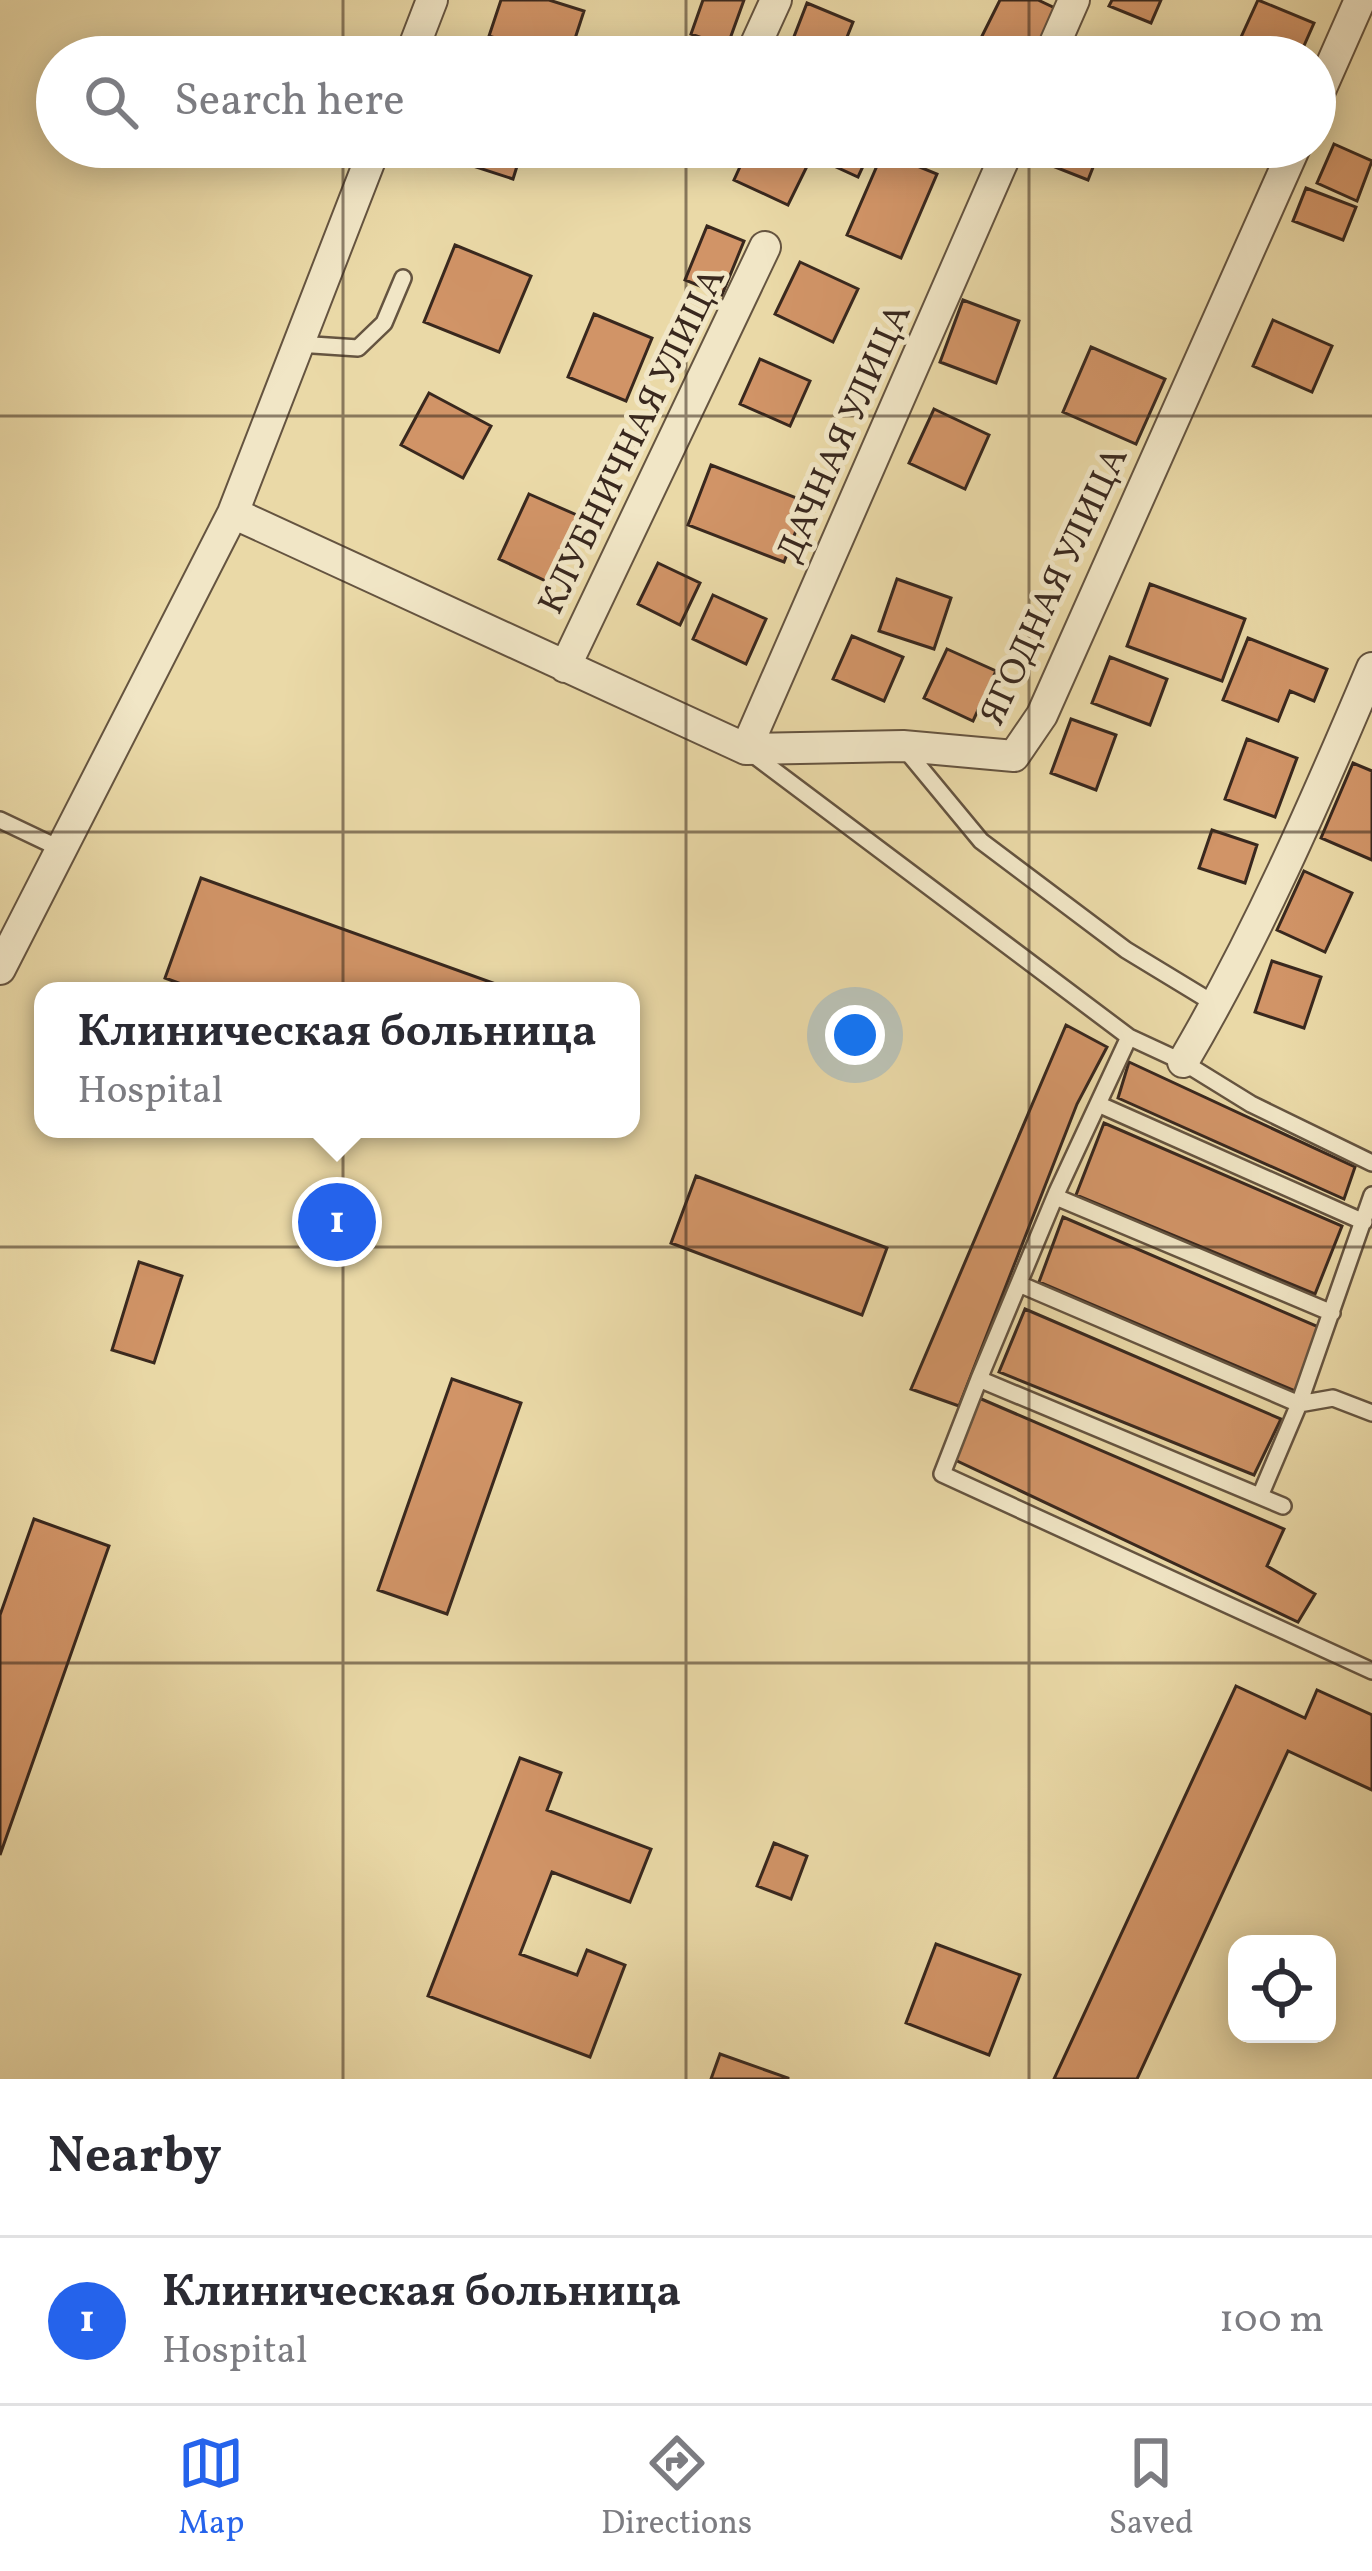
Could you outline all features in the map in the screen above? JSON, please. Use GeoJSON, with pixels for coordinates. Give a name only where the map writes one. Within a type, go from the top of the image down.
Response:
{"type":"FeatureCollection","features":[{"type":"Feature","properties":{"kind":"street"},"geometry":{"type":"LineString","coordinates":[[418,36],[432,0]]}},
{"type":"Feature","properties":{"kind":"street"},"geometry":{"type":"LineString","coordinates":[[760,36],[776,0]]}},
{"type":"Feature","properties":{"kind":"street"},"geometry":{"type":"LineString","coordinates":[[1058,36],[1074,0]]}},
{"type":"Feature","properties":{"kind":"street"},"geometry":{"type":"LineString","coordinates":[[1336,54],[1360,0]]}},
{"type":"Feature","properties":{"kind":"street"},"geometry":{"type":"LineString","coordinates":[[0,968],[226,525],[367,168]]}},
{"type":"Feature","properties":{"kind":"street","name":"ДАЧНАЯ УЛИЦА"},"geometry":{"type":"LineString","coordinates":[[746,749],[1001,168]]}},
{"type":"Feature","properties":{"kind":"street","name":"ЯГОДНАЯ УЛИЦА"},"geometry":{"type":"LineString","coordinates":[[226,525],[565,667],[746,749],[902,746],[1014,756],[1042,715],[1286,168]]}},
{"type":"Feature","properties":{"kind":"street","name":"КЛУБНИЧНАЯ УЛИЦА"},"geometry":{"type":"LineString","coordinates":[[565,667],[765,247]]}},
{"type":"Feature","properties":{"kind":"street"},"geometry":{"type":"LineString","coordinates":[[1183,1062],[1221,997],[1305,826],[1372,668]]}},
{"type":"Feature","properties":{"kind":"lane"},"geometry":{"type":"LineString","coordinates":[[298,344],[358,348],[384,322],[403,278]]}},
{"type":"Feature","properties":{"kind":"lane"},"geometry":{"type":"LineString","coordinates":[[902,746],[981,841],[1126,950],[1205,998],[1221,997]]}},
{"type":"Feature","properties":{"kind":"lane"},"geometry":{"type":"LineString","coordinates":[[746,749],[1129,1037],[1372,1163]]}},
{"type":"Feature","properties":{"kind":"lane"},"geometry":{"type":"LineString","coordinates":[[0,820],[61,849]]}},
{"type":"Feature","properties":{"kind":"lane"},"geometry":{"type":"LineString","coordinates":[[1129,1037],[1056,1197],[942,1474],[1372,1671]]}},
{"type":"Feature","properties":{"kind":"lane"},"geometry":{"type":"LineString","coordinates":[[1098,1104],[1364,1222]]}},
{"type":"Feature","properties":{"kind":"lane"},"geometry":{"type":"LineString","coordinates":[[1260,1496],[1299,1404],[1372,1195]]}},
{"type":"Feature","properties":{"kind":"lane"},"geometry":{"type":"LineString","coordinates":[[1056,1197],[1332,1312]]}},
{"type":"Feature","properties":{"kind":"lane"},"geometry":{"type":"LineString","coordinates":[[1019,1284],[1299,1404],[1333,1397],[1372,1413]]}},
{"type":"Feature","properties":{"kind":"lane"},"geometry":{"type":"LineString","coordinates":[[979,1379],[1283,1506]]}},
{"type":"Feature","properties":{"kind":"building"},"geometry":{"type":"Polygon","coordinates":[[[501,0],[549,0],[584,11],[576,36],[489,36],[501,0]]]}},
{"type":"Feature","properties":{"kind":"building"},"geometry":{"type":"Polygon","coordinates":[[[703,0],[744,0],[731,36],[691,34],[703,0]]]}},
{"type":"Feature","properties":{"kind":"building"},"geometry":{"type":"Polygon","coordinates":[[[1000,0],[1038,0],[1059,10],[1046,36],[982,36],[1000,0]]]}},
{"type":"Feature","properties":{"kind":"building"},"geometry":{"type":"Polygon","coordinates":[[[1112,0],[1161,0],[1151,23],[1109,6],[1112,0]]]}},
{"type":"Feature","properties":{"kind":"building"},"geometry":{"type":"Polygon","coordinates":[[[1258,0],[1314,23],[1308,36],[1242,36],[1258,0]]]}},
{"type":"Feature","properties":{"kind":"building"},"geometry":{"type":"Polygon","coordinates":[[[807,3],[853,22],[847,36],[794,36],[807,3]]]}},
{"type":"Feature","properties":{"kind":"building"},"geometry":{"type":"Polygon","coordinates":[[[1336,145],[1372,161],[1357,201],[1317,183],[1324,168],[1336,168],[1336,145]]]}},
{"type":"Feature","properties":{"kind":"building"},"geometry":{"type":"Polygon","coordinates":[[[479,168],[516,168],[513,179],[479,168]]]}},
{"type":"Feature","properties":{"kind":"building"},"geometry":{"type":"Polygon","coordinates":[[[739,168],[806,168],[788,205],[734,180],[739,168]]]}},
{"type":"Feature","properties":{"kind":"building"},"geometry":{"type":"Polygon","coordinates":[[[838,168],[862,168],[858,177],[838,168]]]}},
{"type":"Feature","properties":{"kind":"building"},"geometry":{"type":"Polygon","coordinates":[[[876,168],[922,168],[937,174],[901,258],[847,235],[876,168]]]}},
{"type":"Feature","properties":{"kind":"building"},"geometry":{"type":"Polygon","coordinates":[[[1057,168],[1093,168],[1088,180],[1057,168]]]}},
{"type":"Feature","properties":{"kind":"building"},"geometry":{"type":"Polygon","coordinates":[[[1306,188],[1356,207],[1343,240],[1293,221],[1306,188]]]}},
{"type":"Feature","properties":{"kind":"building"},"geometry":{"type":"Polygon","coordinates":[[[707,226],[744,241],[722,295],[685,280],[707,226]]]}},
{"type":"Feature","properties":{"kind":"building"},"geometry":{"type":"Polygon","coordinates":[[[455,245],[531,276],[499,352],[424,322],[455,245]]]}},
{"type":"Feature","properties":{"kind":"building"},"geometry":{"type":"Polygon","coordinates":[[[800,262],[858,289],[833,342],[775,314],[800,262]]]}},
{"type":"Feature","properties":{"kind":"building"},"geometry":{"type":"Polygon","coordinates":[[[963,300],[1019,321],[996,383],[940,362],[963,300]]]}},
{"type":"Feature","properties":{"kind":"building"},"geometry":{"type":"Polygon","coordinates":[[[594,314],[652,338],[626,401],[568,377],[594,314]]]}},
{"type":"Feature","properties":{"kind":"building"},"geometry":{"type":"Polygon","coordinates":[[[1273,320],[1332,346],[1312,392],[1253,366],[1273,320]]]}},
{"type":"Feature","properties":{"kind":"building"},"geometry":{"type":"Polygon","coordinates":[[[1091,347],[1165,379],[1136,444],[1063,412],[1091,347]]]}},
{"type":"Feature","properties":{"kind":"building"},"geometry":{"type":"Polygon","coordinates":[[[760,359],[810,381],[790,426],[740,404],[760,359]]]}},
{"type":"Feature","properties":{"kind":"building"},"geometry":{"type":"Polygon","coordinates":[[[429,393],[491,426],[463,478],[401,445],[429,393]]]}},
{"type":"Feature","properties":{"kind":"building"},"geometry":{"type":"Polygon","coordinates":[[[934,409],[989,435],[965,489],[909,463],[934,409]]]}},
{"type":"Feature","properties":{"kind":"building"},"geometry":{"type":"Polygon","coordinates":[[[711,465],[807,502],[784,562],[688,525],[711,465]]]}},
{"type":"Feature","properties":{"kind":"building"},"geometry":{"type":"Polygon","coordinates":[[[529,494],[579,516],[548,582],[499,559],[529,494]]]}},
{"type":"Feature","properties":{"kind":"building"},"geometry":{"type":"Polygon","coordinates":[[[658,563],[700,583],[680,625],[638,604],[658,563]]]}},
{"type":"Feature","properties":{"kind":"building"},"geometry":{"type":"Polygon","coordinates":[[[897,579],[951,598],[934,649],[879,631],[897,579]]]}},
{"type":"Feature","properties":{"kind":"building"},"geometry":{"type":"Polygon","coordinates":[[[1150,584],[1245,619],[1222,681],[1127,646],[1150,584]]]}},
{"type":"Feature","properties":{"kind":"building"},"geometry":{"type":"Polygon","coordinates":[[[713,595],[766,619],[746,664],[693,639],[713,595]]]}},
{"type":"Feature","properties":{"kind":"building"},"geometry":{"type":"Polygon","coordinates":[[[852,636],[903,657],[884,701],[833,679],[852,636]]]}},
{"type":"Feature","properties":{"kind":"building"},"geometry":{"type":"Polygon","coordinates":[[[1248,638],[1327,669],[1314,701],[1290,691],[1278,721],[1223,700],[1248,638]]]}},
{"type":"Feature","properties":{"kind":"building"},"geometry":{"type":"Polygon","coordinates":[[[947,649],[996,671],[973,721],[924,698],[947,649]]]}},
{"type":"Feature","properties":{"kind":"building"},"geometry":{"type":"Polygon","coordinates":[[[1110,657],[1167,679],[1150,725],[1092,703],[1110,657]]]}},
{"type":"Feature","properties":{"kind":"building"},"geometry":{"type":"Polygon","coordinates":[[[1071,719],[1116,735],[1096,790],[1051,773],[1071,719]]]}},
{"type":"Feature","properties":{"kind":"building"},"geometry":{"type":"Polygon","coordinates":[[[1247,739],[1297,758],[1275,817],[1225,799],[1247,739]]]}},
{"type":"Feature","properties":{"kind":"building"},"geometry":{"type":"Polygon","coordinates":[[[1353,763],[1372,771],[1372,860],[1321,838],[1353,763]]]}},
{"type":"Feature","properties":{"kind":"building"},"geometry":{"type":"Polygon","coordinates":[[[1212,830],[1257,845],[1245,883],[1199,868],[1212,830]]]}},
{"type":"Feature","properties":{"kind":"building"},"geometry":{"type":"Polygon","coordinates":[[[1304,871],[1352,893],[1325,952],[1277,930],[1304,871]]]}},
{"type":"Feature","properties":{"kind":"building"},"geometry":{"type":"Polygon","coordinates":[[[201,878],[490,982],[176,982],[165,978],[201,878]]]}},
{"type":"Feature","properties":{"kind":"building"},"geometry":{"type":"Polygon","coordinates":[[[1272,961],[1321,977],[1304,1028],[1255,1012],[1272,961]]]}},
{"type":"Feature","properties":{"kind":"building"},"geometry":{"type":"Polygon","coordinates":[[[1066,1025],[1107,1047],[1077,1104],[959,1406],[911,1389],[1066,1025]]]}},
{"type":"Feature","properties":{"kind":"building"},"geometry":{"type":"Polygon","coordinates":[[[1129,1062],[1355,1167],[1344,1199],[1118,1098],[1129,1062]]]}},
{"type":"Feature","properties":{"kind":"building"},"geometry":{"type":"Polygon","coordinates":[[[1104,1123],[1342,1226],[1315,1294],[1076,1195],[1104,1123]]]}},
{"type":"Feature","properties":{"kind":"building"},"geometry":{"type":"Polygon","coordinates":[[[696,1176],[887,1248],[862,1315],[671,1243],[696,1176]]]}},
{"type":"Feature","properties":{"kind":"building"},"geometry":{"type":"Polygon","coordinates":[[[1063,1217],[1321,1328],[1295,1391],[1039,1282],[1063,1217]]]}},
{"type":"Feature","properties":{"kind":"building"},"geometry":{"type":"Polygon","coordinates":[[[139,1262],[182,1276],[154,1363],[112,1350],[139,1262]]]}},
{"type":"Feature","properties":{"kind":"building"},"geometry":{"type":"Polygon","coordinates":[[[1025,1309],[1281,1419],[1254,1475],[999,1372],[1025,1309]]]}},
{"type":"Feature","properties":{"kind":"building"},"geometry":{"type":"Polygon","coordinates":[[[452,1379],[521,1403],[447,1614],[378,1590],[452,1379]]]}},
{"type":"Feature","properties":{"kind":"building"},"geometry":{"type":"Polygon","coordinates":[[[979,1398],[1284,1529],[1267,1566],[1315,1594],[1298,1622],[953,1459],[979,1398]]]}},
{"type":"Feature","properties":{"kind":"building"},"geometry":{"type":"Polygon","coordinates":[[[34,1519],[109,1546],[0,1855],[0,1615],[34,1519]]]}},
{"type":"Feature","properties":{"kind":"building"},"geometry":{"type":"Polygon","coordinates":[[[1236,1686],[1305,1718],[1317,1690],[1372,1715],[1372,1790],[1288,1751],[1137,2079],[1054,2079],[1236,1686]]]}},
{"type":"Feature","properties":{"kind":"building"},"geometry":{"type":"Polygon","coordinates":[[[520,1758],[561,1773],[547,1810],[651,1849],[630,1902],[552,1872],[520,1954],[577,1975],[587,1950],[625,1965],[590,2057],[428,1996],[520,1758]]]}},
{"type":"Feature","properties":{"kind":"building"},"geometry":{"type":"Polygon","coordinates":[[[774,1843],[807,1856],[791,1899],[757,1886],[774,1843]]]}},
{"type":"Feature","properties":{"kind":"building"},"geometry":{"type":"Polygon","coordinates":[[[936,1944],[1020,1975],[989,2055],[906,2023],[936,1944]]]}},
{"type":"Feature","properties":{"kind":"building"},"geometry":{"type":"Polygon","coordinates":[[[720,2054],[788,2078],[788,2079],[711,2079],[720,2054]]]}},
{"type":"Feature","properties":{"kind":"place","name":"Клиническая больница"},"geometry":{"type":"Point","coordinates":[337,1222]}}]}
